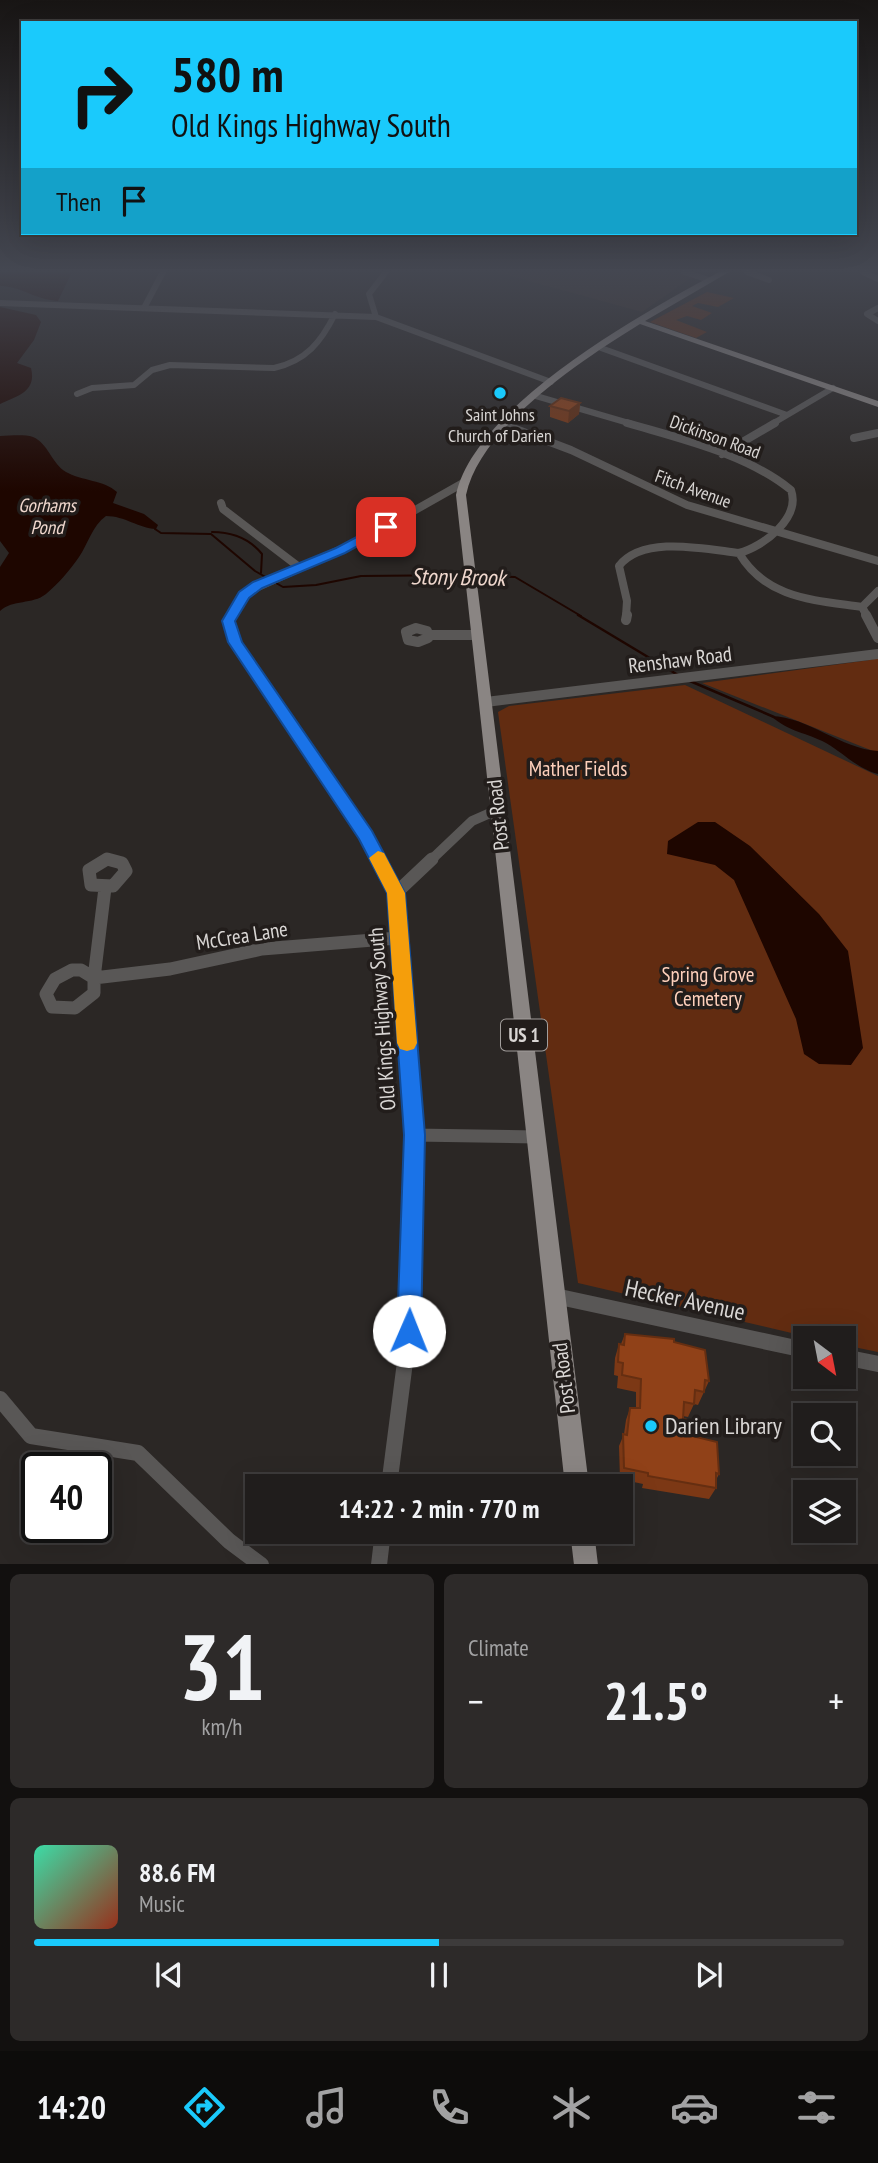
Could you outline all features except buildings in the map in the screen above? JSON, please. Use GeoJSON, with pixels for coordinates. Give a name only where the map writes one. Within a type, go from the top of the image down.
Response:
{"type":"FeatureCollection","features":[{"type":"Feature","properties":{"kind":"main road","name":"Post Road"},"geometry":{"type":"LineString","coordinates":[[576,1474],[486,702],[461,512],[463,483],[481,449],[551,382],[606,345]]}},
{"type":"Feature","properties":{"kind":"main road"},"geometry":{"type":"LineString","coordinates":[[707,345],[878,404]]}},
{"type":"Feature","properties":{"kind":"main road"},"geometry":{"type":"LineString","coordinates":[[584,1544],[586,1564]]}},
{"type":"Feature","properties":{"kind":"street"},"geometry":{"type":"LineString","coordinates":[[77,394],[92,387],[134,385],[152,370],[170,365],[274,368],[291,364],[314,351],[317,345]]}},
{"type":"Feature","properties":{"kind":"street"},"geometry":{"type":"LineString","coordinates":[[451,345],[551,382]]}},
{"type":"Feature","properties":{"kind":"street"},"geometry":{"type":"LineString","coordinates":[[601,348],[660,367],[787,415]]}},
{"type":"Feature","properties":{"kind":"street"},"geometry":{"type":"LineString","coordinates":[[722,454],[833,388]]}},
{"type":"Feature","properties":{"kind":"street","name":"Dickinson Road"},"geometry":{"type":"LineString","coordinates":[[536,396],[722,454],[769,474],[790,488],[794,499],[791,510],[778,530],[766,544],[739,553]]}},
{"type":"Feature","properties":{"kind":"street","name":"Fitch Avenue"},"geometry":{"type":"LineString","coordinates":[[505,425],[580,454],[626,480],[683,504],[730,520],[850,550],[878,561]]}},
{"type":"Feature","properties":{"kind":"street"},"geometry":{"type":"LineString","coordinates":[[854,438],[878,433]]}},
{"type":"Feature","properties":{"kind":"street","name":"Old Kings Highway South"},"geometry":{"type":"LineString","coordinates":[[391,1474],[409,1331],[414,1135],[396,893],[366,836],[230,632],[229,621],[233,609],[249,591],[270,579],[364,539],[463,483]]}},
{"type":"Feature","properties":{"kind":"street"},"geometry":{"type":"LineString","coordinates":[[221,503],[223,509],[299,567]]}},
{"type":"Feature","properties":{"kind":"street"},"geometry":{"type":"LineString","coordinates":[[626,620],[627,601],[619,576],[619,565],[627,556],[644,550],[674,548],[739,553],[743,563],[762,584],[775,592],[862,607]]}},
{"type":"Feature","properties":{"kind":"street"},"geometry":{"type":"LineString","coordinates":[[862,607],[878,591]]}},
{"type":"Feature","properties":{"kind":"street"},"geometry":{"type":"LineString","coordinates":[[862,607],[878,638]]}},
{"type":"Feature","properties":{"kind":"street"},"geometry":{"type":"LineString","coordinates":[[429,635],[478,635]]}},
{"type":"Feature","properties":{"kind":"street","name":"Renshaw Road"},"geometry":{"type":"LineString","coordinates":[[486,702],[878,654]]}},
{"type":"Feature","properties":{"kind":"street"},"geometry":{"type":"LineString","coordinates":[[396,893],[472,821],[497,810]]}},
{"type":"Feature","properties":{"kind":"street","name":"McCrea Lane"},"geometry":{"type":"LineString","coordinates":[[105,888],[94,978],[170,969],[262,949],[398,938]]}},
{"type":"Feature","properties":{"kind":"street"},"geometry":{"type":"LineString","coordinates":[[414,1135],[536,1137]]}},
{"type":"Feature","properties":{"kind":"street","name":"Hecker Avenue"},"geometry":{"type":"LineString","coordinates":[[555,1296],[793,1347]]}},
{"type":"Feature","properties":{"kind":"street"},"geometry":{"type":"LineString","coordinates":[[856,1359],[878,1364]]}},
{"type":"Feature","properties":{"kind":"street"},"geometry":{"type":"LineString","coordinates":[[0,1399],[31,1436],[138,1453],[229,1541],[261,1564]]}},
{"type":"Feature","properties":{"kind":"street"},"geometry":{"type":"LineString","coordinates":[[379,1564],[381,1544]]}},
{"type":"Feature","properties":{"kind":"green space"},"geometry":{"type":"Polygon","coordinates":[[[878,658],[878,753],[702,683],[870,660],[878,658]]]}},
{"type":"Feature","properties":{"kind":"green space","name":"Spring Grove Cemetery"},"geometry":{"type":"Polygon","coordinates":[[[685,685],[878,776],[878,1352],[856,1347],[856,1326],[793,1326],[793,1333],[578,1283],[498,712],[509,706],[685,685]]]}},
{"type":"Feature","properties":{"kind":"water"},"geometry":{"type":"Polygon","coordinates":[[[0,345],[30,345],[17,363],[31,368],[31,383],[24,392],[0,404],[0,345]]]}},
{"type":"Feature","properties":{"kind":"water","name":"Gorhams Pond"},"geometry":{"type":"Polygon","coordinates":[[[0,436],[33,437],[66,472],[112,488],[117,492],[113,503],[144,514],[158,525],[156,529],[106,516],[64,577],[51,590],[35,600],[11,605],[0,611],[0,567],[9,553],[0,541],[0,436]]]}},
{"type":"Feature","properties":{"kind":"water"},"geometry":{"type":"Polygon","coordinates":[[[771,716],[799,722],[851,745],[878,751],[878,774],[857,764],[819,739],[791,729],[771,716]]]}},
{"type":"Feature","properties":{"kind":"water"},"geometry":{"type":"Polygon","coordinates":[[[698,822],[715,822],[750,846],[819,914],[848,951],[863,1048],[851,1065],[819,1064],[804,1054],[796,1019],[734,880],[715,865],[667,854],[668,841],[698,822]]]}},
{"type":"Feature","properties":{"kind":"waterway","name":"Stony Brook"},"geometry":{"type":"LineString","coordinates":[[155,529],[161,533],[211,534],[255,571],[283,587],[316,585],[361,576],[467,575]]}},
{"type":"Feature","properties":{"kind":"waterway"},"geometry":{"type":"LineString","coordinates":[[212,532],[233,535],[252,544],[262,554],[261,573]]}},
{"type":"Feature","properties":{"kind":"waterway","name":"Stony Brook"},"geometry":{"type":"LineString","coordinates":[[474,575],[515,577],[581,616]]}},
{"type":"Feature","properties":{"kind":"waterway","name":"Stony Brook"},"geometry":{"type":"LineString","coordinates":[[578,615],[678,675]]}},
{"type":"Feature","properties":{"kind":"waterway","name":"Stony Brook"},"geometry":{"type":"LineString","coordinates":[[690,681],[774,717]]}},
{"type":"Feature","properties":{"kind":"slow traffic"},"geometry":{"type":"LineString","coordinates":[[378,858],[396,893],[407,1043]]}},
{"type":"Feature","properties":{"kind":"place","name":"Saint Johns Church of Darien"},"geometry":{"type":"Point","coordinates":[500,393]}},
{"type":"Feature","properties":{"kind":"place","name":"Darien Library"},"geometry":{"type":"Point","coordinates":[651,1426]}},
{"type":"Feature","properties":{"kind":"route"},"geometry":{"type":"LineString","coordinates":[[386,527],[340,551],[258,585],[244,595],[233,609],[229,621],[235,642],[329,778],[366,836],[396,893],[414,1135],[409,1331]]}},
{"type":"Feature","properties":{"kind":"park label","name":"Mather Fields"},"geometry":{"type":"Point","coordinates":[578,769]}}]}
